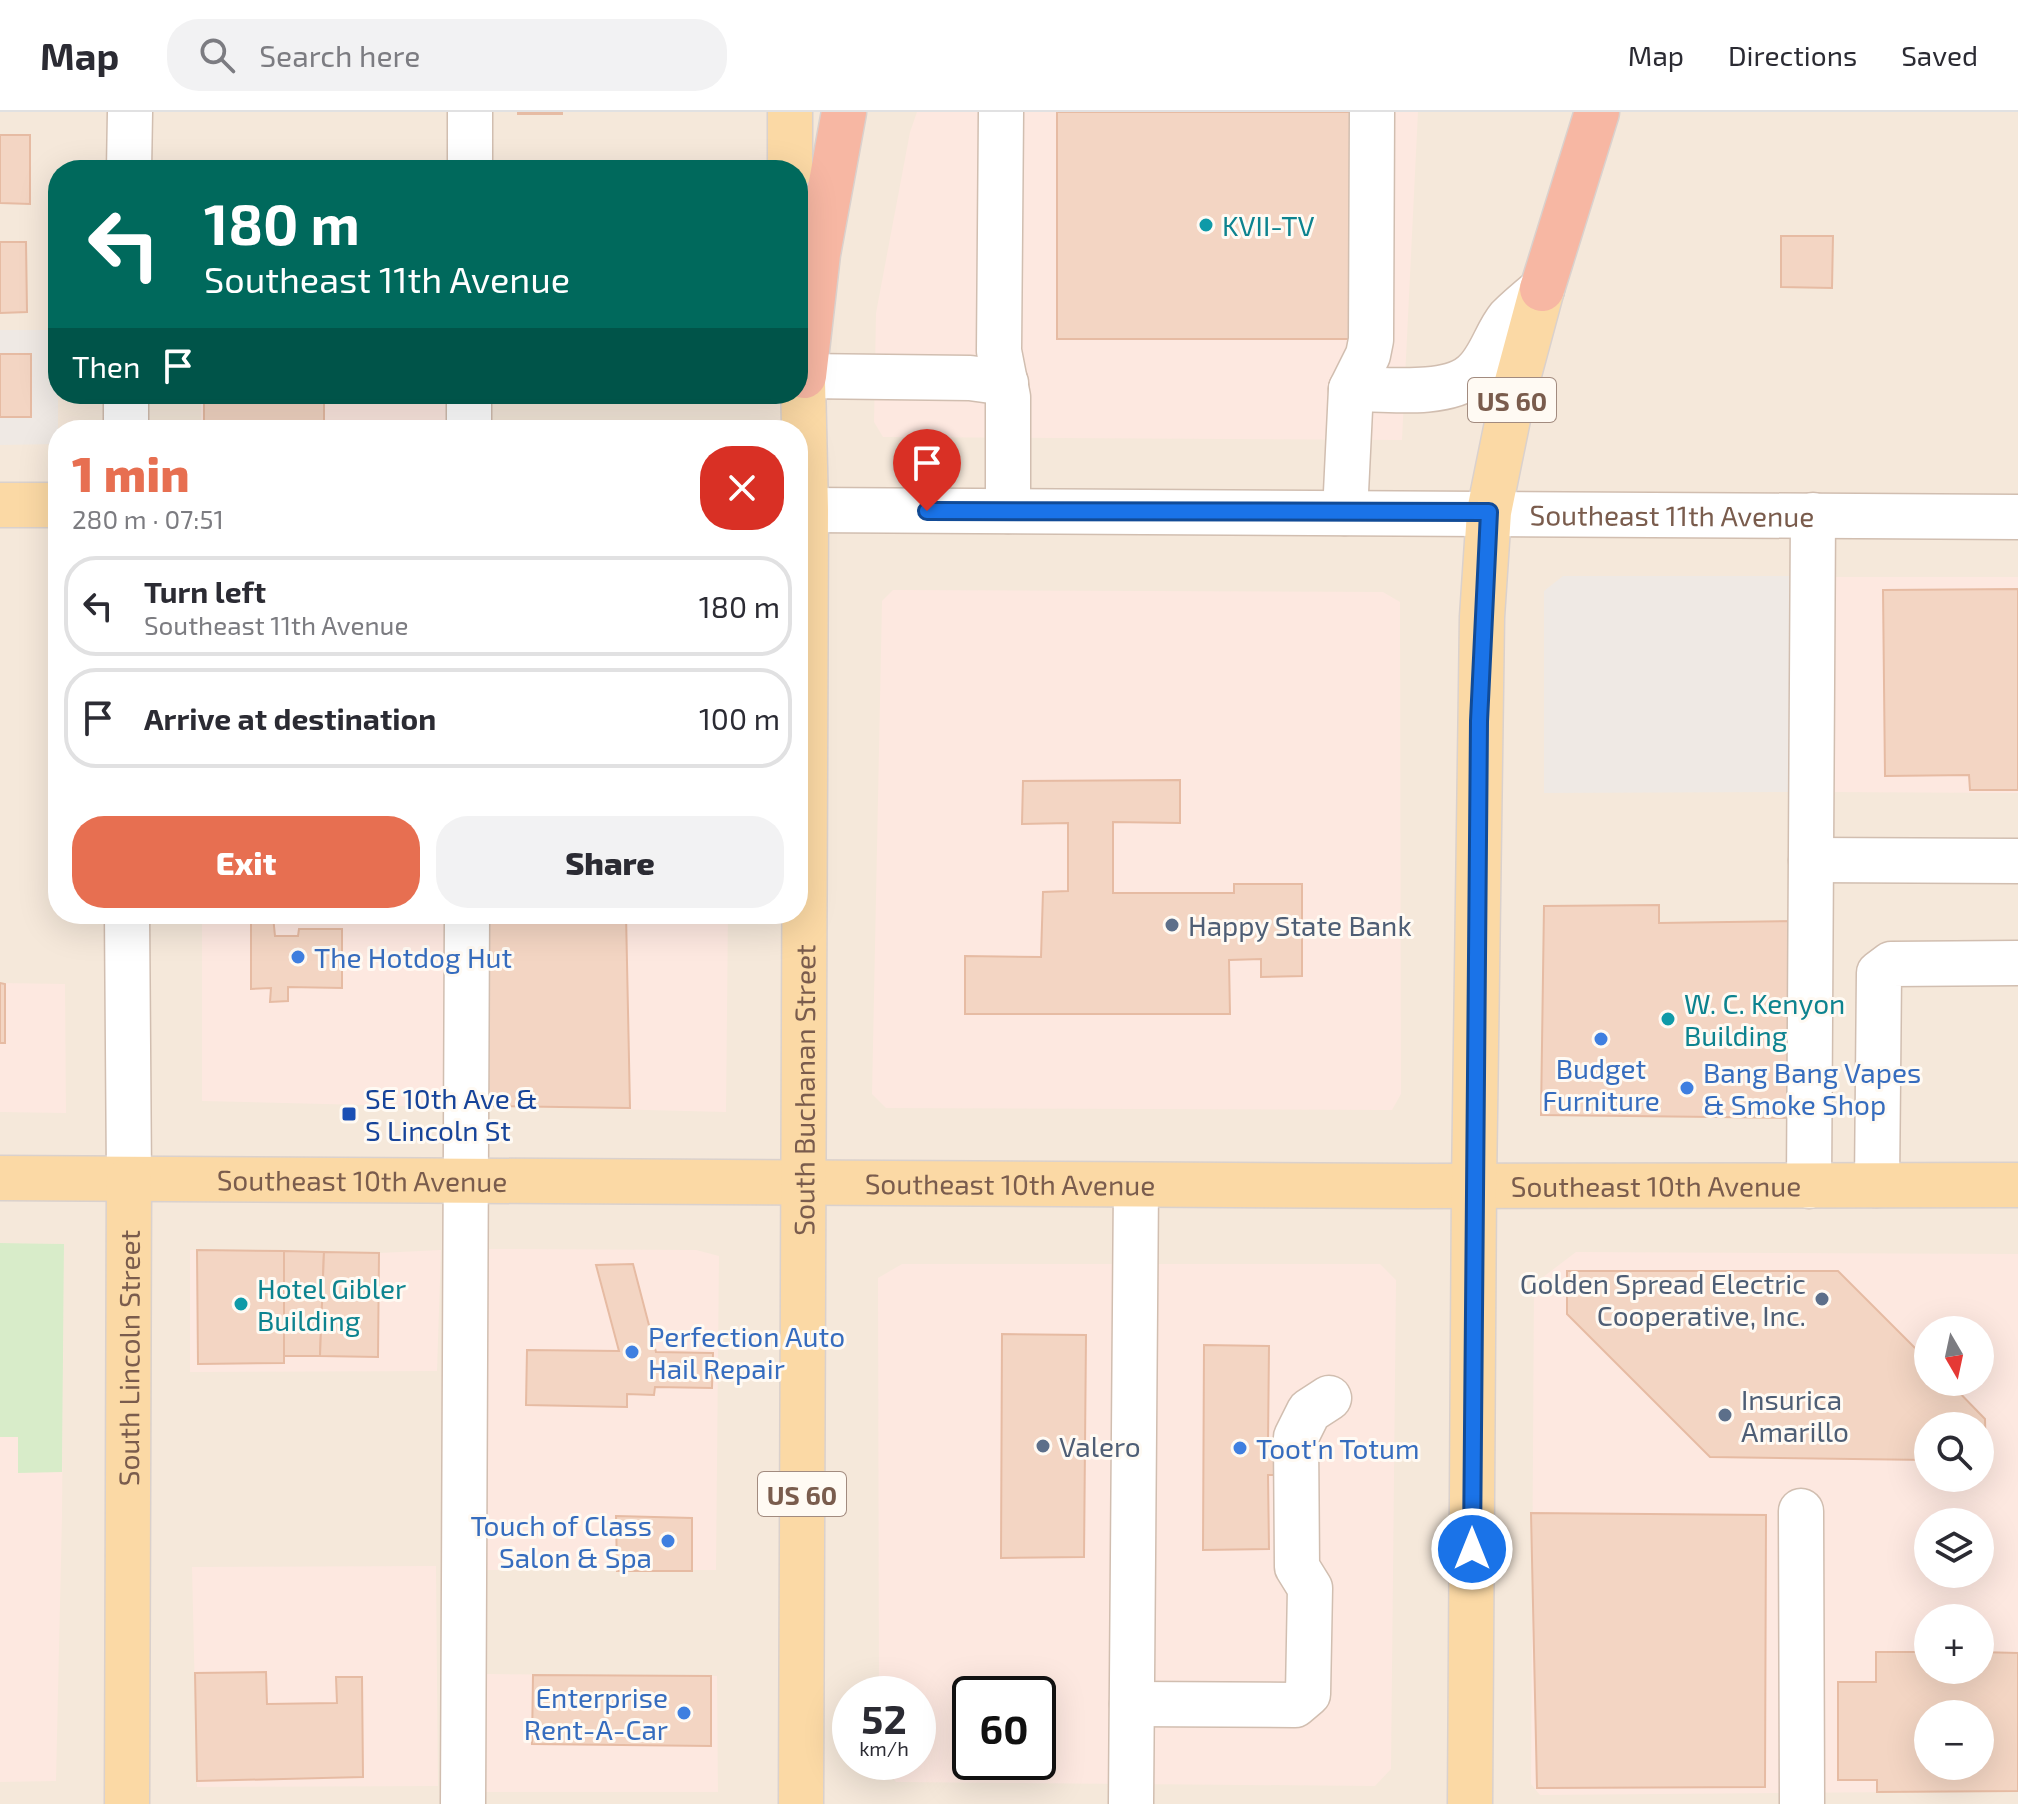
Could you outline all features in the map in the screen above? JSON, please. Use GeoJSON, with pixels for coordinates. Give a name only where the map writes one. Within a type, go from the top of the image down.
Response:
{"type":"FeatureCollection","features":[{"type":"Feature","properties":{"kind":"highway","name":"US 60"},"geometry":{"type":"LineString","coordinates":[[808,341],[818,254],[844,112]]}},
{"type":"Feature","properties":{"kind":"highway","name":"US 60"},"geometry":{"type":"LineString","coordinates":[[1542,289],[1597,112]]}},
{"type":"Feature","properties":{"kind":"main road"},"geometry":{"type":"LineString","coordinates":[[790,112],[790,160]]}},
{"type":"Feature","properties":{"kind":"main road","name":"US 60"},"geometry":{"type":"LineString","coordinates":[[1470,1804],[1479,721],[1489,512],[1511,404],[1542,289]]}},
{"type":"Feature","properties":{"kind":"main road"},"geometry":{"type":"LineString","coordinates":[[0,505],[48,505]]}},
{"type":"Feature","properties":{"kind":"main road","name":"South Buchanan Street"},"geometry":{"type":"LineString","coordinates":[[801,1804],[802,924]]}},
{"type":"Feature","properties":{"kind":"main road","name":"Southeast 10th Avenue"},"geometry":{"type":"LineString","coordinates":[[0,1178],[802,1184],[2018,1185]]}},
{"type":"Feature","properties":{"kind":"main road","name":"South Lincoln Street"},"geometry":{"type":"LineString","coordinates":[[127,1804],[129,1179]]}},
{"type":"Feature","properties":{"kind":"street"},"geometry":{"type":"LineString","coordinates":[[129,160],[130,112]]}},
{"type":"Feature","properties":{"kind":"street"},"geometry":{"type":"LineString","coordinates":[[470,112],[470,160]]}},
{"type":"Feature","properties":{"kind":"street"},"geometry":{"type":"LineString","coordinates":[[1001,112],[999,351],[1008,397],[1008,511]]}},
{"type":"Feature","properties":{"kind":"street"},"geometry":{"type":"LineString","coordinates":[[1345,513],[1351,389],[1368,355],[1371,340],[1372,112]]}},
{"type":"Feature","properties":{"kind":"street"},"geometry":{"type":"LineString","coordinates":[[1351,389],[1437,389],[1453,386],[1472,375],[1486,358],[1508,320],[1542,289]]}},
{"type":"Feature","properties":{"kind":"street"},"geometry":{"type":"LineString","coordinates":[[808,376],[970,378],[1006,383]]}},
{"type":"Feature","properties":{"kind":"street","name":"Southeast 11th Avenue"},"geometry":{"type":"LineString","coordinates":[[808,510],[2018,517]]}},
{"type":"Feature","properties":{"kind":"street"},"geometry":{"type":"LineString","coordinates":[[1809,1186],[1813,515]]}},
{"type":"Feature","properties":{"kind":"street"},"geometry":{"type":"LineString","coordinates":[[1811,860],[2018,861]]}},
{"type":"Feature","properties":{"kind":"street","name":"South Lincoln Street"},"geometry":{"type":"LineString","coordinates":[[127,924],[129,1179]]}},
{"type":"Feature","properties":{"kind":"street"},"geometry":{"type":"LineString","coordinates":[[463,1804],[467,924]]}},
{"type":"Feature","properties":{"kind":"street"},"geometry":{"type":"LineString","coordinates":[[1877,1185],[1879,973],[1891,964],[2018,963]]}},
{"type":"Feature","properties":{"kind":"street"},"geometry":{"type":"LineString","coordinates":[[1131,1804],[1136,1185]]}},
{"type":"Feature","properties":{"kind":"street"},"geometry":{"type":"LineString","coordinates":[[1132,1704],[1295,1705],[1308,1694],[1310,1588],[1297,1567],[1296,1437],[1309,1411],[1329,1398]]}},
{"type":"Feature","properties":{"kind":"street"},"geometry":{"type":"LineString","coordinates":[[1801,1511],[1802,1804]]}},
{"type":"Feature","properties":{"kind":"shaded area"},"geometry":{"type":"Polygon","coordinates":[[[0,112],[2018,112],[2018,1804],[0,1804],[0,112]]]}},
{"type":"Feature","properties":{"kind":"shaded area"},"geometry":{"type":"Polygon","coordinates":[[[917,112],[1418,112],[1402,440],[883,437],[874,422],[876,313],[910,132],[917,112]]]}},
{"type":"Feature","properties":{"kind":"shaded area"},"geometry":{"type":"Polygon","coordinates":[[[0,330],[48,330],[48,404],[58,404],[58,420],[48,420],[48,444],[0,445],[0,330]]]}},
{"type":"Feature","properties":{"kind":"shaded area"},"geometry":{"type":"Polygon","coordinates":[[[201,404],[455,404],[455,420],[201,420],[201,404]]]}},
{"type":"Feature","properties":{"kind":"shaded area"},"geometry":{"type":"Polygon","coordinates":[[[1563,576],[1795,576],[1795,792],[1544,793],[1544,591],[1563,576]]]}},
{"type":"Feature","properties":{"kind":"shaded area"},"geometry":{"type":"Polygon","coordinates":[[[1826,577],[2018,577],[2018,793],[1827,792],[1826,577]]]}},
{"type":"Feature","properties":{"kind":"shaded area"},"geometry":{"type":"Polygon","coordinates":[[[893,590],[1383,592],[1400,602],[1401,1094],[1392,1110],[886,1108],[872,1094],[882,601],[893,590]]]}},
{"type":"Feature","properties":{"kind":"shaded area"},"geometry":{"type":"Polygon","coordinates":[[[202,924],[447,924],[447,1107],[202,1101],[202,924]]]}},
{"type":"Feature","properties":{"kind":"shaded area"},"geometry":{"type":"Polygon","coordinates":[[[488,924],[728,924],[726,1112],[488,1106],[488,924]]]}},
{"type":"Feature","properties":{"kind":"shaded area"},"geometry":{"type":"Polygon","coordinates":[[[0,983],[65,984],[66,1113],[0,1112],[0,983]]]}},
{"type":"Feature","properties":{"kind":"shaded area"},"geometry":{"type":"Polygon","coordinates":[[[0,1243],[64,1244],[56,1781],[0,1782],[0,1243]]]}},
{"type":"Feature","properties":{"kind":"shaded area"},"geometry":{"type":"Polygon","coordinates":[[[485,1249],[696,1250],[719,1256],[716,1570],[486,1570],[485,1249]]]}},
{"type":"Feature","properties":{"kind":"shaded area"},"geometry":{"type":"Polygon","coordinates":[[[190,1250],[379,1253],[441,1250],[437,1371],[190,1372],[190,1250]]]}},
{"type":"Feature","properties":{"kind":"shaded area"},"geometry":{"type":"Polygon","coordinates":[[[1576,1252],[2018,1254],[2018,1791],[1540,1795],[1531,1784],[1534,1284],[1576,1252]]]}},
{"type":"Feature","properties":{"kind":"shaded area"},"geometry":{"type":"Polygon","coordinates":[[[902,1264],[1380,1264],[1396,1280],[1391,1769],[1375,1786],[896,1782],[894,1780],[936,1780],[936,1676],[879,1676],[878,1278],[902,1264]]]}},
{"type":"Feature","properties":{"kind":"shaded area"},"geometry":{"type":"Polygon","coordinates":[[[436,1566],[438,1786],[197,1787],[192,1567],[436,1566]]]}},
{"type":"Feature","properties":{"kind":"shaded area"},"geometry":{"type":"Polygon","coordinates":[[[486,1674],[717,1676],[718,1792],[486,1792],[486,1674]]]}},
{"type":"Feature","properties":{"kind":"green space"},"geometry":{"type":"Polygon","coordinates":[[[0,1243],[64,1244],[62,1472],[18,1473],[18,1437],[0,1437],[0,1243]]]}},
{"type":"Feature","properties":{"kind":"building"},"geometry":{"type":"Polygon","coordinates":[[[562,112],[562,114],[518,114],[562,112]]]}},
{"type":"Feature","properties":{"kind":"building","name":"KVII-TV"},"geometry":{"type":"Polygon","coordinates":[[[1057,112],[1356,112],[1356,339],[1057,339],[1057,112]]]}},
{"type":"Feature","properties":{"kind":"building"},"geometry":{"type":"Polygon","coordinates":[[[0,135],[30,135],[30,204],[0,203],[0,135]]]}},
{"type":"Feature","properties":{"kind":"building"},"geometry":{"type":"Polygon","coordinates":[[[1781,236],[1833,236],[1832,288],[1781,287],[1781,236]]]}},
{"type":"Feature","properties":{"kind":"building"},"geometry":{"type":"Polygon","coordinates":[[[0,242],[26,242],[27,312],[0,313],[0,242]]]}},
{"type":"Feature","properties":{"kind":"building"},"geometry":{"type":"Polygon","coordinates":[[[0,354],[31,354],[31,417],[0,417],[0,354]]]}},
{"type":"Feature","properties":{"kind":"building"},"geometry":{"type":"Polygon","coordinates":[[[204,404],[324,404],[324,420],[204,420],[204,404]]]}},
{"type":"Feature","properties":{"kind":"building"},"geometry":{"type":"Polygon","coordinates":[[[2018,589],[2018,790],[1970,790],[1969,775],[1885,776],[1883,590],[2018,589]]]}},
{"type":"Feature","properties":{"kind":"building","name":"Happy State Bank"},"geometry":{"type":"Polygon","coordinates":[[[1180,780],[1180,823],[1113,822],[1113,893],[1234,893],[1234,884],[1302,884],[1302,976],[1261,977],[1261,959],[1229,960],[1230,1014],[965,1014],[965,956],[1041,957],[1043,892],[1068,891],[1068,823],[1022,824],[1023,781],[1180,780]]]}},
{"type":"Feature","properties":{"kind":"building","name":"W. C. Kenyon Building"},"geometry":{"type":"Polygon","coordinates":[[[1659,905],[1659,923],[1795,921],[1794,1118],[1541,1115],[1544,906],[1659,905]]]}},
{"type":"Feature","properties":{"kind":"building"},"geometry":{"type":"Polygon","coordinates":[[[251,924],[274,924],[275,936],[298,936],[299,929],[342,929],[342,988],[288,987],[288,1001],[270,1002],[271,988],[251,989],[251,924]]]}},
{"type":"Feature","properties":{"kind":"building"},"geometry":{"type":"Polygon","coordinates":[[[488,924],[626,924],[630,1108],[488,1106],[488,924]]]}},
{"type":"Feature","properties":{"kind":"building"},"geometry":{"type":"Polygon","coordinates":[[[0,983],[5,984],[5,1043],[0,1043],[0,983]]]}},
{"type":"Feature","properties":{"kind":"building","name":"Hotel Gibler Building"},"geometry":{"type":"Polygon","coordinates":[[[197,1250],[284,1251],[284,1363],[198,1364],[197,1250]]]}},
{"type":"Feature","properties":{"kind":"building"},"geometry":{"type":"Polygon","coordinates":[[[284,1251],[324,1252],[320,1356],[284,1356],[284,1251]]]}},
{"type":"Feature","properties":{"kind":"building"},"geometry":{"type":"Polygon","coordinates":[[[324,1252],[379,1253],[378,1357],[320,1356],[324,1252]]]}},
{"type":"Feature","properties":{"kind":"building"},"geometry":{"type":"Polygon","coordinates":[[[633,1264],[656,1352],[713,1353],[712,1388],[655,1387],[654,1395],[627,1394],[627,1407],[526,1405],[527,1350],[619,1351],[596,1265],[633,1264]]]}},
{"type":"Feature","properties":{"kind":"building"},"geometry":{"type":"Polygon","coordinates":[[[1567,1271],[1838,1271],[1914,1347],[1914,1396],[1963,1396],[1978,1412],[1914,1412],[1914,1460],[1710,1457],[1567,1314],[1567,1271]]]}},
{"type":"Feature","properties":{"kind":"building","name":"Valero"},"geometry":{"type":"Polygon","coordinates":[[[1002,1334],[1086,1335],[1084,1557],[1001,1558],[1002,1334]]]}},
{"type":"Feature","properties":{"kind":"building"},"geometry":{"type":"Polygon","coordinates":[[[1204,1345],[1269,1346],[1268,1443],[1308,1443],[1309,1475],[1268,1475],[1269,1549],[1203,1550],[1204,1345]]]}},
{"type":"Feature","properties":{"kind":"building"},"geometry":{"type":"Polygon","coordinates":[[[1531,1513],[1766,1515],[1765,1787],[1537,1788],[1531,1513]]]}},
{"type":"Feature","properties":{"kind":"building"},"geometry":{"type":"Polygon","coordinates":[[[616,1516],[692,1518],[692,1571],[617,1571],[616,1516]]]}},
{"type":"Feature","properties":{"kind":"building"},"geometry":{"type":"Polygon","coordinates":[[[1876,1652],[1914,1652],[1914,1684],[1994,1684],[1994,1652],[2018,1653],[2018,1791],[1877,1792],[1877,1780],[1838,1780],[1838,1682],[1876,1682],[1876,1652]]]}},
{"type":"Feature","properties":{"kind":"building"},"geometry":{"type":"Polygon","coordinates":[[[266,1672],[267,1704],[337,1703],[336,1677],[362,1677],[363,1777],[197,1781],[195,1673],[266,1672]]]}},
{"type":"Feature","properties":{"kind":"building"},"geometry":{"type":"Polygon","coordinates":[[[533,1675],[711,1676],[711,1746],[532,1744],[533,1675]]]}},
{"type":"Feature","properties":{"kind":"place","name":"KVII-TV"},"geometry":{"type":"Point","coordinates":[1206,225]}},
{"type":"Feature","properties":{"kind":"place","name":"Happy State Bank"},"geometry":{"type":"Point","coordinates":[1172,925]}},
{"type":"Feature","properties":{"kind":"place","name":"The Hotdog Hut"},"geometry":{"type":"Point","coordinates":[298,957]}},
{"type":"Feature","properties":{"kind":"place","name":"W. C. Kenyon Building"},"geometry":{"type":"Point","coordinates":[1668,1019]}},
{"type":"Feature","properties":{"kind":"place","name":"Budget Furniture"},"geometry":{"type":"Point","coordinates":[1601,1039]}},
{"type":"Feature","properties":{"kind":"place","name":"Bang Bang Vapes & Smoke Shop"},"geometry":{"type":"Point","coordinates":[1687,1088]}},
{"type":"Feature","properties":{"kind":"place","name":"SE 10th Ave & S Lincoln St"},"geometry":{"type":"Point","coordinates":[349,1114]}},
{"type":"Feature","properties":{"kind":"place","name":"Golden Spread Electric Cooperative, Inc."},"geometry":{"type":"Point","coordinates":[1822,1299]}},
{"type":"Feature","properties":{"kind":"place","name":"Hotel Gibler Building"},"geometry":{"type":"Point","coordinates":[241,1304]}},
{"type":"Feature","properties":{"kind":"place","name":"Perfection Auto Hail Repair"},"geometry":{"type":"Point","coordinates":[632,1352]}},
{"type":"Feature","properties":{"kind":"place","name":"Insurica Amarillo"},"geometry":{"type":"Point","coordinates":[1725,1415]}},
{"type":"Feature","properties":{"kind":"place","name":"Valero"},"geometry":{"type":"Point","coordinates":[1043,1446]}},
{"type":"Feature","properties":{"kind":"place","name":"Toot'n Totum"},"geometry":{"type":"Point","coordinates":[1240,1448]}},
{"type":"Feature","properties":{"kind":"place","name":"Touch of Class Salon & Spa"},"geometry":{"type":"Point","coordinates":[668,1541]}},
{"type":"Feature","properties":{"kind":"place","name":"Enterprise Rent-A-Car"},"geometry":{"type":"Point","coordinates":[684,1713]}},
{"type":"Feature","properties":{"kind":"route"},"geometry":{"type":"LineString","coordinates":[[927,511],[1489,512],[1479,721],[1472,1549]]}}]}
